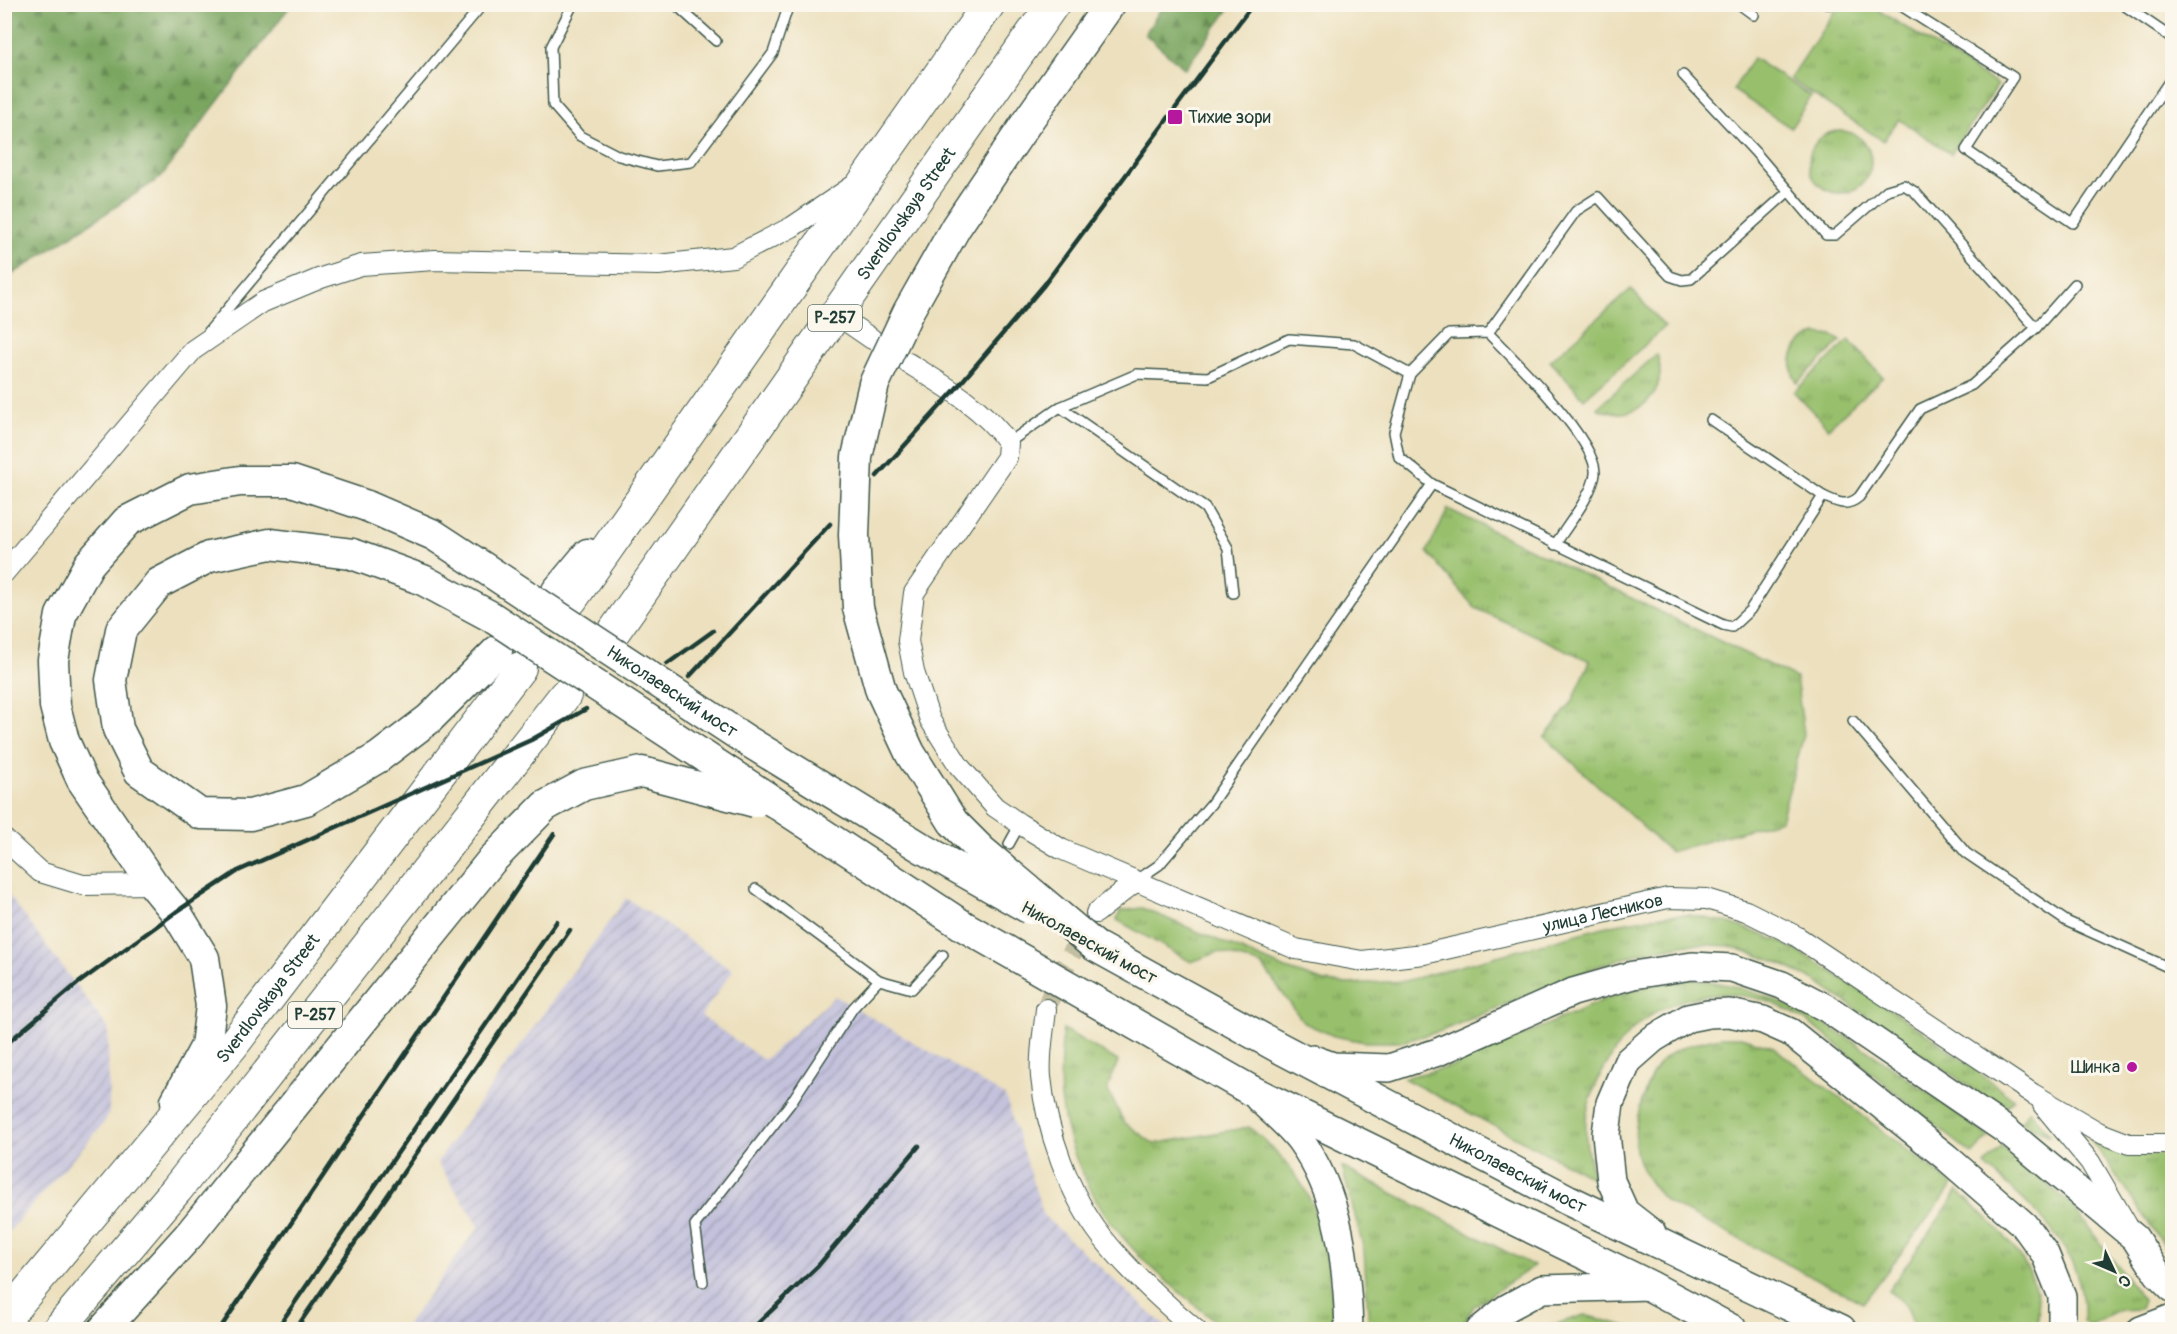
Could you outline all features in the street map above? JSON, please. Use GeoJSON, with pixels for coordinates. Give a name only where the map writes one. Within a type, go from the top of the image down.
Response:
{"type":"FeatureCollection","features":[{"type":"Feature","properties":{"kind":"highway","name":"Р-257"},"geometry":{"type":"LineString","coordinates":[[564,596],[702,411],[989,4]]}},
{"type":"Feature","properties":{"kind":"highway","name":"Sverdlovskaya Street"},"geometry":{"type":"LineString","coordinates":[[615,630],[1053,4]]}},
{"type":"Feature","properties":{"kind":"highway","name":"Sverdlovskaya Street"},"geometry":{"type":"LineString","coordinates":[[4,1320],[149,1150],[232,1046],[509,659]]}},
{"type":"Feature","properties":{"kind":"highway","name":"Р-257"},"geometry":{"type":"LineString","coordinates":[[58,1329],[177,1189],[565,695]]}},
{"type":"Feature","properties":{"kind":"main road"},"geometry":{"type":"LineString","coordinates":[[1095,946],[982,851],[953,822],[910,753],[881,691],[858,608],[854,535],[857,457],[873,384],[909,312],[956,227],[1110,4]]}},
{"type":"Feature","properties":{"kind":"main road","name":"Николаевский мост"},"geometry":{"type":"LineString","coordinates":[[149,1150],[206,1046],[211,1006],[204,958],[176,912],[153,884],[82,780],[64,741],[55,706],[53,660],[61,615],[88,564],[127,521],[190,489],[240,481],[292,481],[367,506],[434,535],[746,740],[922,848],[1278,1047],[1568,1200],[1841,1329]]}},
{"type":"Feature","properties":{"kind":"main road","name":"Николаевский мост"},"geometry":{"type":"LineString","coordinates":[[509,659],[379,757],[306,800],[250,815],[200,814],[139,771],[118,729],[111,680],[121,630],[159,583],[209,557],[270,544],[352,554],[423,580],[490,616],[784,811],[965,927],[1250,1090],[1650,1286],[1732,1329]]}},
{"type":"Feature","properties":{"kind":"main road"},"geometry":{"type":"LineString","coordinates":[[103,1329],[190,1234],[492,860],[546,806],[584,784],[642,772],[784,811]]}},
{"type":"Feature","properties":{"kind":"main road"},"geometry":{"type":"LineString","coordinates":[[1278,1047],[1332,1066],[1389,1068],[1438,1052],[1573,992],[1633,975],[1692,966],[1732,968],[1782,986],[1828,1009],[2004,1129],[2135,1238],[2158,1274],[2172,1288]]}},
{"type":"Feature","properties":{"kind":"main road"},"geometry":{"type":"LineString","coordinates":[[1672,1248],[1625,1212],[1611,1181],[1606,1134],[1610,1103],[1628,1061],[1653,1039],[1689,1018],[1729,1013],[1763,1020],[1790,1032],[1946,1157],[2024,1225],[2045,1254],[2062,1296],[2062,1329]]}},
{"type":"Feature","properties":{"kind":"main road"},"geometry":{"type":"LineString","coordinates":[[1250,1090],[1300,1140],[1325,1183],[1348,1270],[1349,1329]]}},
{"type":"Feature","properties":{"kind":"main road"},"geometry":{"type":"LineString","coordinates":[[1480,1329],[1507,1308],[1542,1289],[1650,1286]]}},
{"type":"Feature","properties":{"kind":"main road"},"geometry":{"type":"LineString","coordinates":[[2140,1329],[2172,1318]]}},
{"type":"Feature","properties":{"kind":"street"},"geometry":{"type":"LineString","coordinates":[[4,573],[193,350],[263,302],[321,278],[361,265],[435,260],[658,265],[733,257],[792,227],[871,174]]}},
{"type":"Feature","properties":{"kind":"street"},"geometry":{"type":"LineString","coordinates":[[837,315],[872,339]]}},
{"type":"Feature","properties":{"kind":"street"},"geometry":{"type":"LineString","coordinates":[[908,363],[954,391],[999,429],[1008,443]]}},
{"type":"Feature","properties":{"kind":"street","name":"улица Лесников"},"geometry":{"type":"LineString","coordinates":[[1008,443],[1007,457],[914,593],[908,641],[914,672],[930,720],[959,766],[995,807],[1020,824],[1061,849],[1296,949],[1362,961],[1424,954],[1668,898],[1707,899],[1746,911],[1796,936],[2033,1094]]}},
{"type":"Feature","properties":{"kind":"street"},"geometry":{"type":"LineString","coordinates":[[4,839],[40,872],[83,885],[153,884]]}},
{"type":"Feature","properties":{"kind":"street"},"geometry":{"type":"LineString","coordinates":[[1096,913],[1135,882]]}},
{"type":"Feature","properties":{"kind":"street"},"geometry":{"type":"LineString","coordinates":[[1046,1009],[1041,1075],[1045,1108],[1058,1155],[1101,1236],[1164,1302],[1196,1329]]}},
{"type":"Feature","properties":{"kind":"street"},"geometry":{"type":"LineString","coordinates":[[2033,1094],[2098,1132],[2129,1144],[2172,1144]]}},
{"type":"Feature","properties":{"kind":"street"},"geometry":{"type":"LineString","coordinates":[[2033,1094],[2090,1162],[2135,1238]]}},
{"type":"Feature","properties":{"kind":"lane"},"geometry":{"type":"LineString","coordinates":[[193,350],[483,4]]}},
{"type":"Feature","properties":{"kind":"lane"},"geometry":{"type":"LineString","coordinates":[[573,4],[551,46],[553,105],[580,136],[620,156],[657,166],[691,162],[773,53],[789,4]]}},
{"type":"Feature","properties":{"kind":"lane"},"geometry":{"type":"LineString","coordinates":[[675,4],[716,41]]}},
{"type":"Feature","properties":{"kind":"lane"},"geometry":{"type":"LineString","coordinates":[[1739,4],[1755,15]]}},
{"type":"Feature","properties":{"kind":"lane"},"geometry":{"type":"LineString","coordinates":[[1898,4],[2013,77],[1966,150],[2073,223],[2172,77]]}},
{"type":"Feature","properties":{"kind":"lane"},"geometry":{"type":"LineString","coordinates":[[2122,4],[2172,38]]}},
{"type":"Feature","properties":{"kind":"lane"},"geometry":{"type":"LineString","coordinates":[[1683,75],[1827,236],[1835,236],[1887,190],[1904,185],[1915,192],[2036,328]]}},
{"type":"Feature","properties":{"kind":"lane"},"geometry":{"type":"LineString","coordinates":[[1488,333],[1576,211],[1598,197],[1670,276],[1682,280],[1691,279],[1788,191]]}},
{"type":"Feature","properties":{"kind":"lane"},"geometry":{"type":"LineString","coordinates":[[1711,420],[1823,496],[1843,505],[1852,503],[1859,497],[1920,409],[1972,385],[2036,328],[2075,284]]}},
{"type":"Feature","properties":{"kind":"lane"},"geometry":{"type":"LineString","coordinates":[[1555,545],[1592,485],[1595,465],[1574,425],[1488,333],[1449,334],[1410,374],[1394,432],[1399,456],[1432,484],[1555,545],[1723,625],[1732,627],[1750,610],[1823,496]]}},
{"type":"Feature","properties":{"kind":"lane"},"geometry":{"type":"LineString","coordinates":[[1008,443],[1060,407],[1137,374],[1208,377],[1289,339],[1354,344],[1410,374]]}},
{"type":"Feature","properties":{"kind":"lane"},"geometry":{"type":"LineString","coordinates":[[1060,407],[1205,508],[1228,548],[1233,593]]}},
{"type":"Feature","properties":{"kind":"lane"},"geometry":{"type":"LineString","coordinates":[[1135,882],[1159,865],[1211,804],[1432,484]]}},
{"type":"Feature","properties":{"kind":"lane"},"geometry":{"type":"LineString","coordinates":[[1853,721],[1966,853],[2066,921],[2172,969]]}},
{"type":"Feature","properties":{"kind":"lane"},"geometry":{"type":"LineString","coordinates":[[1009,844],[1020,824]]}},
{"type":"Feature","properties":{"kind":"lane"},"geometry":{"type":"LineString","coordinates":[[756,889],[879,980],[912,989],[943,955]]}},
{"type":"Feature","properties":{"kind":"lane"},"geometry":{"type":"LineString","coordinates":[[703,1282],[695,1225],[790,1104],[853,1008],[879,980]]}},
{"type":"Feature","properties":{"kind":"shaded area"},"geometry":{"type":"Polygon","coordinates":[[[5,893],[108,1028],[109,1112],[104,1123],[5,1236],[5,893]]]}},
{"type":"Feature","properties":{"kind":"shaded area"},"geometry":{"type":"Polygon","coordinates":[[[626,898],[733,970],[701,1016],[764,1060],[835,996],[1005,1096],[1044,1216],[1168,1329],[403,1330],[479,1226],[437,1162],[626,898]]]}},
{"type":"Feature","properties":{"kind":"green space"},"geometry":{"type":"Polygon","coordinates":[[[5,4],[291,5],[160,178],[5,279],[5,4]]]}},
{"type":"Feature","properties":{"kind":"green space"},"geometry":{"type":"Polygon","coordinates":[[[1164,4],[1232,5],[1185,69],[1145,34],[1164,4]]]}},
{"type":"Feature","properties":{"kind":"green space"},"geometry":{"type":"Polygon","coordinates":[[[1868,4],[1998,85],[1951,154],[1899,119],[1883,141],[1790,79],[1839,5],[1868,4]]]}},
{"type":"Feature","properties":{"kind":"green space"},"geometry":{"type":"Polygon","coordinates":[[[1753,58],[1811,96],[1791,128],[1733,90],[1753,58]]]}},
{"type":"Feature","properties":{"kind":"green space"},"geometry":{"type":"Polygon","coordinates":[[[1840,131],[1857,136],[1862,140],[1866,145],[1871,162],[1866,179],[1862,184],[1857,188],[1840,193],[1823,188],[1818,184],[1814,179],[1809,162],[1814,145],[1818,140],[1823,136],[1840,131]]]}},
{"type":"Feature","properties":{"kind":"green space"},"geometry":{"type":"Polygon","coordinates":[[[1631,289],[1665,327],[1584,399],[1550,361],[1631,289]]]}},
{"type":"Feature","properties":{"kind":"green space"},"geometry":{"type":"Polygon","coordinates":[[[1817,334],[1832,336],[1841,341],[1797,383],[1792,367],[1794,353],[1802,342],[1817,334]]]}},
{"type":"Feature","properties":{"kind":"green space"},"geometry":{"type":"Polygon","coordinates":[[[1849,340],[1883,377],[1828,428],[1794,392],[1849,340]]]}},
{"type":"Feature","properties":{"kind":"green space"},"geometry":{"type":"Polygon","coordinates":[[[1657,354],[1660,369],[1659,382],[1646,403],[1624,413],[1597,408],[1657,354]]]}},
{"type":"Feature","properties":{"kind":"green space"},"geometry":{"type":"Polygon","coordinates":[[[1448,509],[1796,678],[1804,734],[1781,820],[1670,852],[1545,737],[1572,702],[1590,661],[1475,608],[1427,552],[1448,509]]]}},
{"type":"Feature","properties":{"kind":"green space"},"geometry":{"type":"Polygon","coordinates":[[[1142,908],[1286,969],[1325,982],[1348,984],[1405,981],[1611,925],[1660,916],[1689,915],[1730,923],[1781,942],[1823,966],[1929,1035],[2014,1099],[2004,1110],[1815,981],[1777,962],[1730,946],[1688,944],[1645,952],[1604,964],[1441,1031],[1401,1042],[1365,1042],[1334,1036],[1304,1023],[1262,965],[1219,952],[1191,962],[1117,920],[1120,911],[1142,908]]]}},
{"type":"Feature","properties":{"kind":"green space"},"geometry":{"type":"Polygon","coordinates":[[[1691,979],[1732,986],[1771,999],[1810,1017],[1885,1062],[1989,1137],[1972,1154],[1805,1021],[1777,1005],[1742,996],[1721,994],[1680,1001],[1661,1009],[1628,1034],[1605,1067],[1587,1113],[1586,1144],[1595,1179],[1403,1078],[1453,1066],[1603,1000],[1651,985],[1691,979]]]}},
{"type":"Feature","properties":{"kind":"green space"},"geometry":{"type":"Polygon","coordinates":[[[1063,1029],[1118,1061],[1107,1089],[1124,1122],[1154,1144],[1249,1127],[1274,1150],[1293,1172],[1307,1194],[1317,1217],[1324,1241],[1334,1329],[1224,1329],[1167,1282],[1135,1251],[1096,1200],[1069,1139],[1060,1089],[1063,1029]]]}},
{"type":"Feature","properties":{"kind":"green space"},"geometry":{"type":"Polygon","coordinates":[[[1720,1037],[1741,1037],[1773,1047],[1953,1185],[1863,1303],[1667,1202],[1646,1177],[1636,1152],[1635,1140],[1639,1111],[1652,1074],[1661,1062],[1677,1050],[1720,1037]]]}},
{"type":"Feature","properties":{"kind":"green space"},"geometry":{"type":"Polygon","coordinates":[[[2030,1110],[2050,1136],[2021,1122],[2030,1110]]]}},
{"type":"Feature","properties":{"kind":"green space"},"geometry":{"type":"Polygon","coordinates":[[[2094,1137],[2132,1152],[2150,1155],[2172,1154],[2172,1258],[2103,1156],[2090,1141],[2094,1137]]]}},
{"type":"Feature","properties":{"kind":"green space"},"geometry":{"type":"Polygon","coordinates":[[[2002,1147],[2071,1204],[2143,1300],[2140,1309],[2120,1310],[2089,1326],[2083,1321],[2082,1295],[2076,1272],[2054,1232],[1985,1165],[2002,1147]]]}},
{"type":"Feature","properties":{"kind":"green space"},"geometry":{"type":"Polygon","coordinates":[[[1342,1167],[1534,1266],[1474,1306],[1460,1329],[1369,1329],[1364,1250],[1342,1167]]]}},
{"type":"Feature","properties":{"kind":"green space"},"geometry":{"type":"Polygon","coordinates":[[[1958,1191],[2017,1251],[2035,1287],[2038,1307],[2037,1329],[1915,1329],[1907,1307],[1888,1291],[1958,1191]]]}},
{"type":"Feature","properties":{"kind":"green space"},"geometry":{"type":"Polygon","coordinates":[[[1584,1315],[1633,1328],[1636,1329],[1541,1329],[1584,1315]]]}},
{"type":"Feature","properties":{"kind":"tunnel"},"geometry":{"type":"LineString","coordinates":[[1046,1009],[1055,985],[1087,925]]}},
{"type":"Feature","properties":{"kind":"railway"},"geometry":{"type":"LineString","coordinates":[[877,476],[954,391],[1044,285],[1253,4]]}},
{"type":"Feature","properties":{"kind":"railway"},"geometry":{"type":"LineString","coordinates":[[689,677],[830,524]]}},
{"type":"Feature","properties":{"kind":"railway"},"geometry":{"type":"LineString","coordinates":[[667,664],[713,631]]}},
{"type":"Feature","properties":{"kind":"railway"},"geometry":{"type":"LineString","coordinates":[[4,1046],[77,984],[176,912],[238,871],[531,740],[586,709]]}},
{"type":"Feature","properties":{"kind":"railway"},"geometry":{"type":"LineString","coordinates":[[219,1330],[554,834]]}},
{"type":"Feature","properties":{"kind":"railway"},"geometry":{"type":"LineString","coordinates":[[276,1330],[557,921]]}},
{"type":"Feature","properties":{"kind":"railway"},"geometry":{"type":"LineString","coordinates":[[295,1330],[570,930]]}},
{"type":"Feature","properties":{"kind":"railway"},"geometry":{"type":"LineString","coordinates":[[751,1330],[818,1266],[919,1146]]}},
{"type":"Feature","properties":{"kind":"place","name":"Тихие зори"},"geometry":{"type":"Point","coordinates":[1175,117]}},
{"type":"Feature","properties":{"kind":"place","name":"Шинка"},"geometry":{"type":"Point","coordinates":[2132,1067]}}]}
